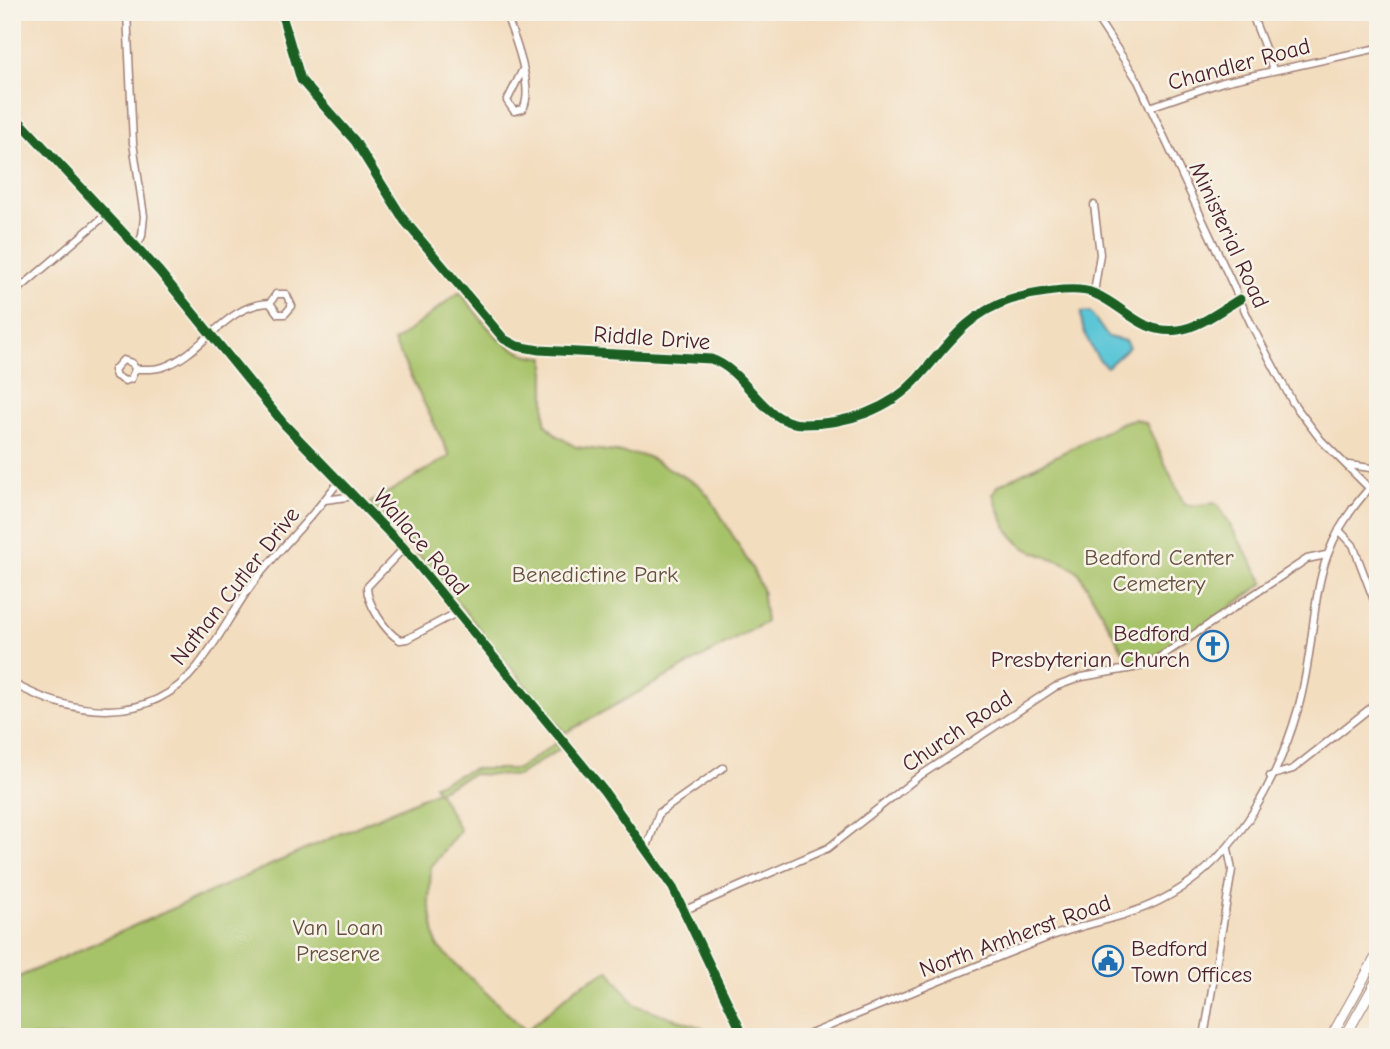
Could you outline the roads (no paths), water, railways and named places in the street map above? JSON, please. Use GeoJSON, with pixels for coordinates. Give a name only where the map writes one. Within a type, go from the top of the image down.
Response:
{"type":"FeatureCollection","features":[{"type":"Feature","properties":{"kind":"highway"},"geometry":{"type":"LineString","coordinates":[[1331,1037],[1378,953]]}},
{"type":"Feature","properties":{"kind":"highway"},"geometry":{"type":"LineString","coordinates":[[1345,1037],[1378,978]]}},
{"type":"Feature","properties":{"kind":"street"},"geometry":{"type":"LineString","coordinates":[[127,12],[133,143],[144,216],[142,236],[136,247]]}},
{"type":"Feature","properties":{"kind":"street","name":"Riddle Drive"},"geometry":{"type":"LineString","coordinates":[[281,12],[301,80],[355,141],[404,220],[489,323],[517,346],[711,359],[737,374],[775,415],[795,423],[816,423],[866,414],[891,401],[919,377],[954,334],[989,309],[1036,295],[1079,291],[1094,293]]}},
{"type":"Feature","properties":{"kind":"street"},"geometry":{"type":"LineString","coordinates":[[505,12],[520,51],[526,103],[520,111],[514,111],[509,107],[508,98],[522,71]]}},
{"type":"Feature","properties":{"kind":"street","name":"Ministerial Road"},"geometry":{"type":"LineString","coordinates":[[1093,12],[1135,74],[1240,299],[1293,403],[1321,440],[1369,488]]}},
{"type":"Feature","properties":{"kind":"street"},"geometry":{"type":"LineString","coordinates":[[1251,12],[1273,69]]}},
{"type":"Feature","properties":{"kind":"street","name":"Chandler Road"},"geometry":{"type":"LineString","coordinates":[[1150,107],[1202,88],[1273,69],[1378,48]]}},
{"type":"Feature","properties":{"kind":"street","name":"Wallace Road"},"geometry":{"type":"LineString","coordinates":[[12,113],[136,247],[211,333],[284,424],[404,548],[647,847],[685,910],[744,1037]]}},
{"type":"Feature","properties":{"kind":"street"},"geometry":{"type":"LineString","coordinates":[[1094,205],[1100,254],[1094,293],[1141,324],[1170,330],[1201,322],[1240,299]]}},
{"type":"Feature","properties":{"kind":"street"},"geometry":{"type":"LineString","coordinates":[[12,295],[107,214]]}},
{"type":"Feature","properties":{"kind":"street"},"geometry":{"type":"LineString","coordinates":[[135,369],[169,364],[244,309],[270,303]]}},
{"type":"Feature","properties":{"kind":"street"},"geometry":{"type":"LineString","coordinates":[[1345,464],[1378,469]]}},
{"type":"Feature","properties":{"kind":"street","name":"North Amherst Road"},"geometry":{"type":"LineString","coordinates":[[803,1037],[1060,933],[1160,901],[1188,884],[1228,849],[1251,816],[1298,709],[1320,573],[1326,555],[1339,530],[1378,479]]}},
{"type":"Feature","properties":{"kind":"street","name":"Nathan Cutler Drive"},"geometry":{"type":"LineString","coordinates":[[12,683],[60,705],[88,710],[137,706],[163,696],[196,668],[256,580],[339,481]]}},
{"type":"Feature","properties":{"kind":"street","name":"Nathan Cutler Drive"},"geometry":{"type":"LineString","coordinates":[[325,500],[355,496]]}},
{"type":"Feature","properties":{"kind":"street"},"geometry":{"type":"LineString","coordinates":[[1339,530],[1353,545],[1378,611]]}},
{"type":"Feature","properties":{"kind":"street"},"geometry":{"type":"LineString","coordinates":[[404,548],[367,587],[370,600],[393,636],[400,640],[407,639],[457,612]]}},
{"type":"Feature","properties":{"kind":"street","name":"Church Road"},"geometry":{"type":"LineString","coordinates":[[685,910],[816,855],[840,840],[934,765],[1055,687],[1082,677],[1139,667],[1154,661],[1307,559],[1326,555]]}},
{"type":"Feature","properties":{"kind":"street"},"geometry":{"type":"LineString","coordinates":[[1270,776],[1293,769],[1378,702]]}},
{"type":"Feature","properties":{"kind":"street"},"geometry":{"type":"LineString","coordinates":[[647,847],[659,813],[723,768]]}},
{"type":"Feature","properties":{"kind":"street"},"geometry":{"type":"LineString","coordinates":[[1204,1037],[1232,870],[1228,849]]}},
{"type":"Feature","properties":{"kind":"water"},"geometry":{"type":"Polygon","coordinates":[[[1090,312],[1108,337],[1125,341],[1129,347],[1107,367],[1093,350],[1083,327],[1081,313],[1090,312]]]}},
{"type":"Feature","properties":{"kind":"place","name":"Bedford Presbyterian Church"},"geometry":{"type":"Point","coordinates":[1213,646]}},
{"type":"Feature","properties":{"kind":"place","name":"Bedford Town Offices"},"geometry":{"type":"Point","coordinates":[1108,961]}},
{"type":"Feature","properties":{"kind":"park label","name":"Bedford Center Cemetery"},"geometry":{"type":"Point","coordinates":[1159,570]}},
{"type":"Feature","properties":{"kind":"park label","name":"Benedictine Park"},"geometry":{"type":"Point","coordinates":[595,574]}},
{"type":"Feature","properties":{"kind":"park label","name":"Van Loan Preserve"},"geometry":{"type":"Point","coordinates":[338,940]}}]}
